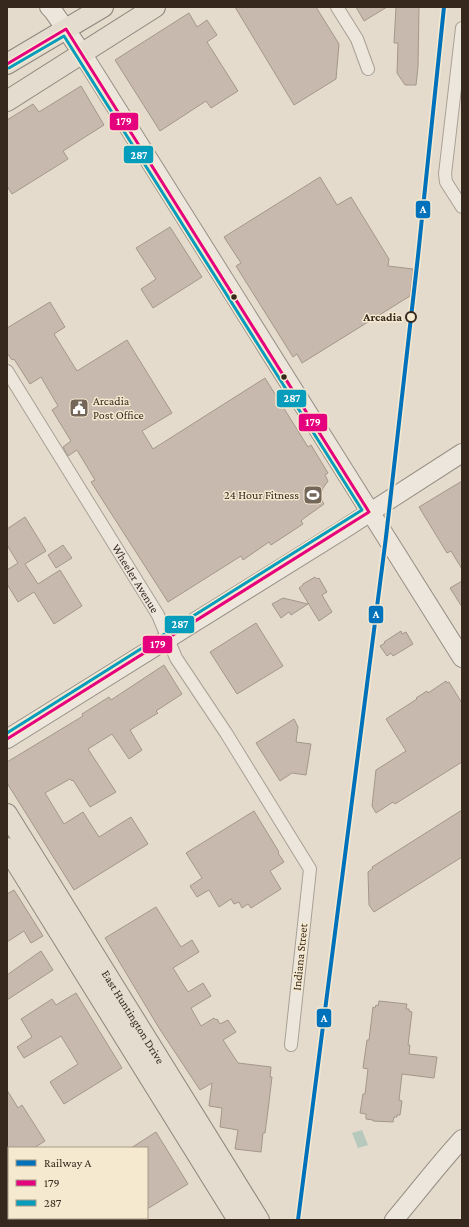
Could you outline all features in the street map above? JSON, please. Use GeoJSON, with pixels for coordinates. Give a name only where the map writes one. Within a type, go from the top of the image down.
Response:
{"type":"FeatureCollection","features":[{"type":"Feature","properties":{"kind":"main road"},"geometry":{"type":"LineString","coordinates":[[7,64],[103,7]]}},
{"type":"Feature","properties":{"kind":"main road"},"geometry":{"type":"LineString","coordinates":[[7,101],[155,7]]}},
{"type":"Feature","properties":{"kind":"main road","name":"East Huntington Drive"},"geometry":{"type":"LineString","coordinates":[[7,814],[259,1220]]}},
{"type":"Feature","properties":{"kind":"main road","name":"East Huntington Drive"},"geometry":{"type":"LineString","coordinates":[[7,848],[238,1220]]}},
{"type":"Feature","properties":{"kind":"street"},"geometry":{"type":"LineString","coordinates":[[49,7],[82,53],[462,658]]}},
{"type":"Feature","properties":{"kind":"street"},"geometry":{"type":"LineString","coordinates":[[337,7],[357,40],[368,69]]}},
{"type":"Feature","properties":{"kind":"street"},"geometry":{"type":"LineString","coordinates":[[462,28],[445,174],[446,182],[462,207]]}},
{"type":"Feature","properties":{"kind":"street","name":"Wheeler Avenue"},"geometry":{"type":"LineString","coordinates":[[7,370],[158,615],[176,658],[226,733],[310,870]]}},
{"type":"Feature","properties":{"kind":"street"},"geometry":{"type":"LineString","coordinates":[[7,739],[462,453]]}},
{"type":"Feature","properties":{"kind":"street","name":"Indiana Street"},"geometry":{"type":"LineString","coordinates":[[291,1045],[310,870]]}},
{"type":"Feature","properties":{"kind":"street"},"geometry":{"type":"LineString","coordinates":[[394,1220],[415,1196],[445,1157],[462,1139]]}},
{"type":"Feature","properties":{"kind":"shaded area"},"geometry":{"type":"Polygon","coordinates":[[[362,1130],[368,1145],[358,1148],[352,1133],[362,1130]]]}},
{"type":"Feature","properties":{"kind":"building"},"geometry":{"type":"Polygon","coordinates":[[[235,7],[316,7],[339,44],[336,79],[294,105],[235,7]]]}},
{"type":"Feature","properties":{"kind":"building"},"geometry":{"type":"Polygon","coordinates":[[[356,7],[387,7],[364,21],[356,7]]]}},
{"type":"Feature","properties":{"kind":"building"},"geometry":{"type":"Polygon","coordinates":[[[396,7],[419,7],[418,67],[416,85],[405,85],[397,73],[398,43],[394,43],[396,7]]]}},
{"type":"Feature","properties":{"kind":"building"},"geometry":{"type":"Polygon","coordinates":[[[189,13],[197,27],[207,20],[217,35],[207,42],[238,91],[211,108],[206,101],[160,131],[115,60],[189,13]]]}},
{"type":"Feature","properties":{"kind":"building"},"geometry":{"type":"Polygon","coordinates":[[[81,86],[104,125],[63,151],[68,159],[12,194],[7,186],[7,120],[33,104],[39,112],[81,86]]]}},
{"type":"Feature","properties":{"kind":"building"},"geometry":{"type":"Polygon","coordinates":[[[320,177],[337,205],[351,197],[389,259],[388,266],[413,269],[410,296],[302,363],[297,354],[293,357],[236,266],[241,263],[224,237],[320,177]]]}},
{"type":"Feature","properties":{"kind":"building"},"geometry":{"type":"Polygon","coordinates":[[[170,227],[202,277],[153,308],[141,289],[156,279],[136,248],[170,227]]]}},
{"type":"Feature","properties":{"kind":"building"},"geometry":{"type":"Polygon","coordinates":[[[50,302],[65,327],[54,334],[77,371],[127,340],[172,413],[142,431],[153,449],[265,378],[308,447],[311,445],[328,473],[325,475],[328,481],[321,493],[324,504],[303,519],[301,521],[303,524],[271,545],[269,542],[243,560],[241,556],[168,602],[91,482],[95,480],[77,450],[68,456],[63,447],[71,441],[52,410],[58,406],[41,377],[30,384],[14,359],[12,360],[7,353],[7,328],[50,302]]]}},
{"type":"Feature","properties":{"kind":"building"},"geometry":{"type":"Polygon","coordinates":[[[462,481],[462,569],[451,551],[447,553],[419,507],[462,481]]]}},
{"type":"Feature","properties":{"kind":"building"},"geometry":{"type":"Polygon","coordinates":[[[25,517],[46,551],[25,564],[38,584],[60,570],[82,606],[54,624],[34,592],[18,602],[7,584],[7,570],[18,563],[7,545],[7,529],[25,517]]]}},
{"type":"Feature","properties":{"kind":"building"},"geometry":{"type":"Polygon","coordinates":[[[63,545],[72,558],[56,568],[48,555],[63,545]]]}},
{"type":"Feature","properties":{"kind":"building"},"geometry":{"type":"Polygon","coordinates":[[[315,577],[317,579],[319,578],[327,592],[322,595],[332,612],[319,621],[299,588],[315,577]]]}},
{"type":"Feature","properties":{"kind":"building"},"geometry":{"type":"Polygon","coordinates":[[[462,581],[462,607],[450,588],[462,581]]]}},
{"type":"Feature","properties":{"kind":"building"},"geometry":{"type":"Polygon","coordinates":[[[283,598],[308,604],[291,615],[289,612],[281,618],[272,604],[283,598]]]}},
{"type":"Feature","properties":{"kind":"building"},"geometry":{"type":"Polygon","coordinates":[[[256,623],[283,666],[237,694],[210,652],[256,623]]]}},
{"type":"Feature","properties":{"kind":"building"},"geometry":{"type":"Polygon","coordinates":[[[401,631],[402,634],[406,632],[413,644],[393,656],[391,653],[387,656],[380,646],[401,631]]]}},
{"type":"Feature","properties":{"kind":"building"},"geometry":{"type":"Polygon","coordinates":[[[164,665],[182,694],[156,711],[158,713],[130,730],[142,750],[129,759],[112,734],[88,749],[116,792],[90,807],[73,780],[72,781],[70,779],[45,793],[64,824],[83,812],[99,837],[131,817],[148,844],[74,890],[7,783],[7,762],[83,716],[82,714],[109,697],[111,700],[164,665]]]}},
{"type":"Feature","properties":{"kind":"building"},"geometry":{"type":"Polygon","coordinates":[[[446,681],[447,683],[449,682],[462,703],[462,762],[395,804],[393,802],[376,813],[372,806],[376,770],[406,751],[386,719],[427,691],[428,693],[446,681]]]}},
{"type":"Feature","properties":{"kind":"building"},"geometry":{"type":"Polygon","coordinates":[[[294,719],[298,727],[296,742],[311,744],[306,775],[292,773],[280,781],[256,743],[294,719]]]}},
{"type":"Feature","properties":{"kind":"building"},"geometry":{"type":"Polygon","coordinates":[[[462,810],[462,857],[374,912],[369,905],[368,872],[373,868],[372,867],[462,810]]]}},
{"type":"Feature","properties":{"kind":"building"},"geometry":{"type":"Polygon","coordinates":[[[254,811],[284,862],[270,871],[281,889],[251,908],[248,904],[242,908],[239,902],[234,904],[231,899],[219,907],[209,890],[197,897],[190,886],[202,878],[186,853],[254,811]]]}},
{"type":"Feature","properties":{"kind":"building"},"geometry":{"type":"Polygon","coordinates":[[[14,890],[43,936],[31,943],[24,931],[7,942],[7,894],[14,890]]]}},
{"type":"Feature","properties":{"kind":"building"},"geometry":{"type":"Polygon","coordinates":[[[156,907],[181,947],[192,940],[199,952],[173,968],[188,992],[203,983],[211,996],[191,1008],[201,1026],[214,1018],[216,1020],[217,1019],[220,1024],[228,1020],[236,1032],[223,1040],[238,1063],[271,1067],[270,1077],[272,1077],[265,1133],[263,1133],[261,1152],[235,1149],[238,1130],[220,1127],[222,1108],[209,1106],[212,1083],[200,1090],[159,1028],[105,938],[156,907]]]}},
{"type":"Feature","properties":{"kind":"building"},"geometry":{"type":"Polygon","coordinates":[[[41,951],[53,970],[7,1000],[7,975],[41,951]]]}},
{"type":"Feature","properties":{"kind":"building"},"geometry":{"type":"Polygon","coordinates":[[[76,993],[122,1068],[64,1104],[50,1082],[78,1064],[61,1036],[24,1058],[17,1047],[32,1037],[21,1019],[52,999],[56,1005],[76,993]]]}},
{"type":"Feature","properties":{"kind":"building"},"geometry":{"type":"Polygon","coordinates":[[[379,1001],[407,1004],[406,1009],[409,1009],[409,1011],[412,1012],[408,1045],[410,1045],[409,1054],[437,1057],[434,1078],[402,1074],[399,1100],[402,1101],[400,1115],[394,1117],[393,1122],[373,1121],[366,1119],[366,1114],[360,1113],[363,1094],[365,1094],[368,1069],[363,1068],[367,1040],[369,1040],[373,1007],[375,1008],[376,1005],[378,1006],[379,1001]]]}},
{"type":"Feature","properties":{"kind":"building"},"geometry":{"type":"Polygon","coordinates":[[[7,1090],[18,1108],[22,1105],[45,1141],[36,1147],[7,1148],[7,1090]]]}},
{"type":"Feature","properties":{"kind":"building"},"geometry":{"type":"Polygon","coordinates":[[[156,1132],[188,1184],[148,1208],[148,1147],[133,1147],[156,1132]]]}},
{"type":"Feature","properties":{"kind":"rail line","name":"A"},"geometry":{"type":"LineString","coordinates":[[298,1220],[386,537],[418,256],[444,7]]}},
{"type":"Feature","properties":{"kind":"transit line","name":"179"},"geometry":{"type":"LineString","coordinates":[[7,64],[66,29],[369,512],[7,739]]}},
{"type":"Feature","properties":{"kind":"transit line","name":"287"},"geometry":{"type":"LineString","coordinates":[[7,733],[362,510],[64,36],[9,68]]}},
{"type":"Feature","properties":{"kind":"place","name":"Arcadia"},"geometry":{"type":"Point","coordinates":[411,317]}},
{"type":"Feature","properties":{"kind":"place","name":"Arcadia Post Office"},"geometry":{"type":"Point","coordinates":[79,408]}},
{"type":"Feature","properties":{"kind":"place","name":"24 Hour Fitness"},"geometry":{"type":"Point","coordinates":[313,495]}}]}
